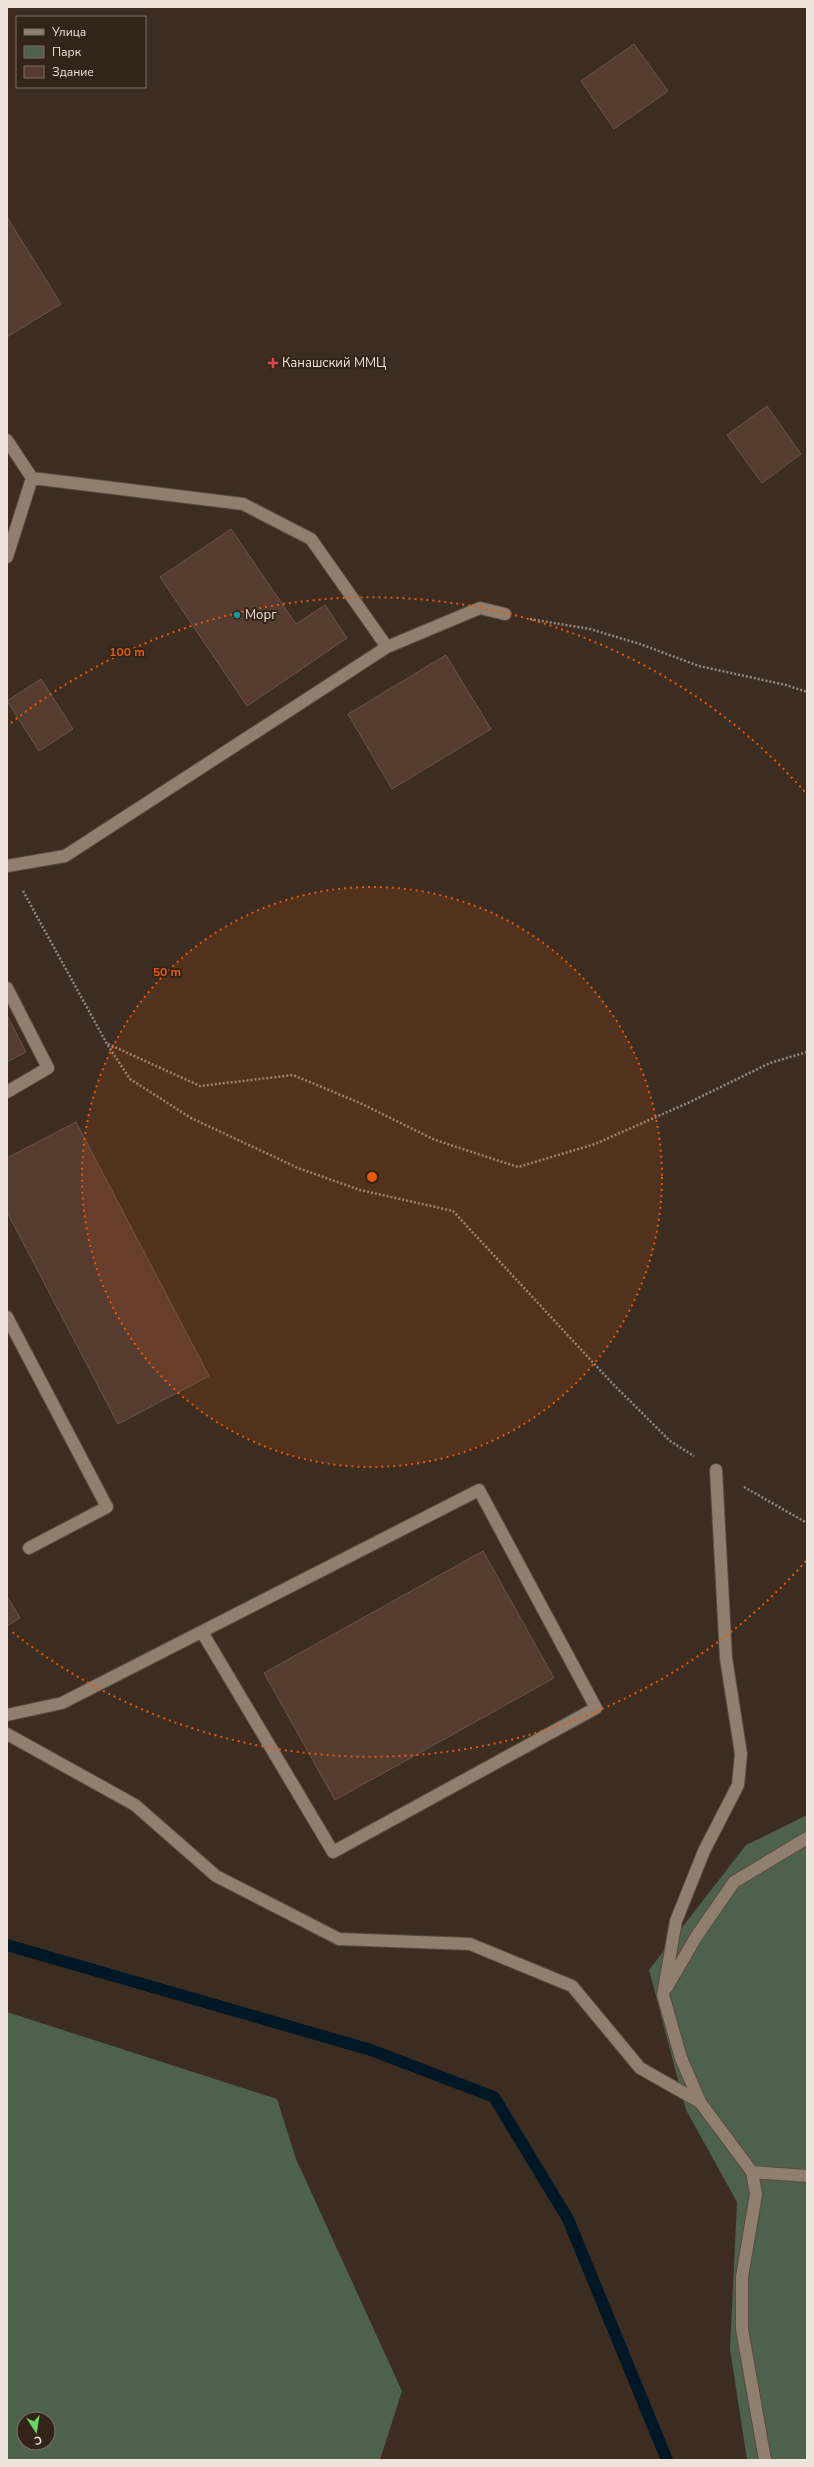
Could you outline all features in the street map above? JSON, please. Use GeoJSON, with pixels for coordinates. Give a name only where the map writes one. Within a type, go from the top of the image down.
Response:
{"type":"FeatureCollection","features":[{"type":"Feature","properties":{"kind":"lane"},"geometry":{"type":"LineString","coordinates":[[7,440],[32,478],[243,504],[311,539],[387,647]]}},
{"type":"Feature","properties":{"kind":"lane"},"geometry":{"type":"LineString","coordinates":[[7,557],[32,478]]}},
{"type":"Feature","properties":{"kind":"lane"},"geometry":{"type":"LineString","coordinates":[[7,866],[65,856],[387,647],[480,608],[505,614]]}},
{"type":"Feature","properties":{"kind":"lane"},"geometry":{"type":"LineString","coordinates":[[7,988],[48,1068],[7,1092]]}},
{"type":"Feature","properties":{"kind":"lane"},"geometry":{"type":"LineString","coordinates":[[7,1317],[107,1507],[29,1548]]}},
{"type":"Feature","properties":{"kind":"lane"},"geometry":{"type":"LineString","coordinates":[[716,1470],[726,1658],[740,1754],[738,1785],[704,1851],[676,1921],[662,1994],[680,2058],[700,2102],[752,2172],[756,2194],[742,2277],[742,2329],[765,2460]]}},
{"type":"Feature","properties":{"kind":"lane"},"geometry":{"type":"LineString","coordinates":[[7,1715],[62,1703],[479,1490],[596,1708],[333,1852],[202,1632]]}},
{"type":"Feature","properties":{"kind":"lane"},"geometry":{"type":"LineString","coordinates":[[7,1734],[135,1805],[216,1876],[339,1939],[470,1944],[572,1986],[640,2068],[700,2102]]}},
{"type":"Feature","properties":{"kind":"lane"},"geometry":{"type":"LineString","coordinates":[[662,1994],[696,1937],[734,1882],[807,1838]]}},
{"type":"Feature","properties":{"kind":"lane"},"geometry":{"type":"LineString","coordinates":[[752,2172],[807,2176]]}},
{"type":"Feature","properties":{"kind":"path"},"geometry":{"type":"LineString","coordinates":[[505,614],[590,629],[640,644],[699,666],[786,685],[807,692]]}},
{"type":"Feature","properties":{"kind":"path"},"geometry":{"type":"LineString","coordinates":[[18,888],[23,890],[107,1044],[130,1079],[191,1118],[298,1168],[360,1190],[453,1211],[611,1382],[670,1441],[716,1470],[807,1523]]}},
{"type":"Feature","properties":{"kind":"path"},"geometry":{"type":"LineString","coordinates":[[107,1044],[200,1086],[293,1075],[360,1103],[435,1140],[518,1167],[594,1144],[690,1102],[770,1063],[807,1052]]}},
{"type":"Feature","properties":{"kind":"green space"},"geometry":{"type":"Polygon","coordinates":[[[807,1815],[807,2460],[747,2460],[730,2349],[737,2202],[686,2110],[649,1970],[746,1845],[807,1815]]]}},
{"type":"Feature","properties":{"kind":"green space"},"geometry":{"type":"Polygon","coordinates":[[[7,2012],[277,2099],[296,2159],[402,2391],[380,2460],[7,2460],[7,2012]]]}},
{"type":"Feature","properties":{"kind":"building"},"geometry":{"type":"Polygon","coordinates":[[[634,44],[668,91],[614,129],[581,81],[634,44]]]}},
{"type":"Feature","properties":{"kind":"building"},"geometry":{"type":"Polygon","coordinates":[[[7,217],[61,304],[7,337],[7,217]]]}},
{"type":"Feature","properties":{"kind":"building"},"geometry":{"type":"Polygon","coordinates":[[[767,406],[801,454],[762,483],[727,435],[767,406]]]}},
{"type":"Feature","properties":{"kind":"building","name":"Морг"},"geometry":{"type":"Polygon","coordinates":[[[231,529],[296,624],[325,605],[347,638],[247,706],[160,577],[231,529]]]}},
{"type":"Feature","properties":{"kind":"building"},"geometry":{"type":"Polygon","coordinates":[[[446,655],[491,729],[392,789],[348,714],[446,655]]]}},
{"type":"Feature","properties":{"kind":"building"},"geometry":{"type":"Polygon","coordinates":[[[41,679],[73,729],[39,751],[7,701],[41,679]]]}},
{"type":"Feature","properties":{"kind":"building"},"geometry":{"type":"Polygon","coordinates":[[[7,1015],[26,1052],[7,1062],[7,1015]]]}},
{"type":"Feature","properties":{"kind":"building"},"geometry":{"type":"Polygon","coordinates":[[[76,1122],[209,1376],[118,1424],[7,1212],[7,1158],[76,1122]]]}},
{"type":"Feature","properties":{"kind":"building"},"geometry":{"type":"Polygon","coordinates":[[[483,1551],[554,1678],[335,1800],[264,1673],[483,1551]]]}},
{"type":"Feature","properties":{"kind":"building"},"geometry":{"type":"Polygon","coordinates":[[[7,1596],[20,1618],[7,1626],[7,1596]]]}},
{"type":"Feature","properties":{"kind":"waterway"},"geometry":{"type":"LineString","coordinates":[[7,1945],[371,2050],[494,2097],[568,2219],[667,2460]]}},
{"type":"Feature","properties":{"kind":"place","name":"Канашский ММЦ"},"geometry":{"type":"Point","coordinates":[273,363]}},
{"type":"Feature","properties":{"kind":"place","name":"Морг"},"geometry":{"type":"Point","coordinates":[237,615]}}]}
